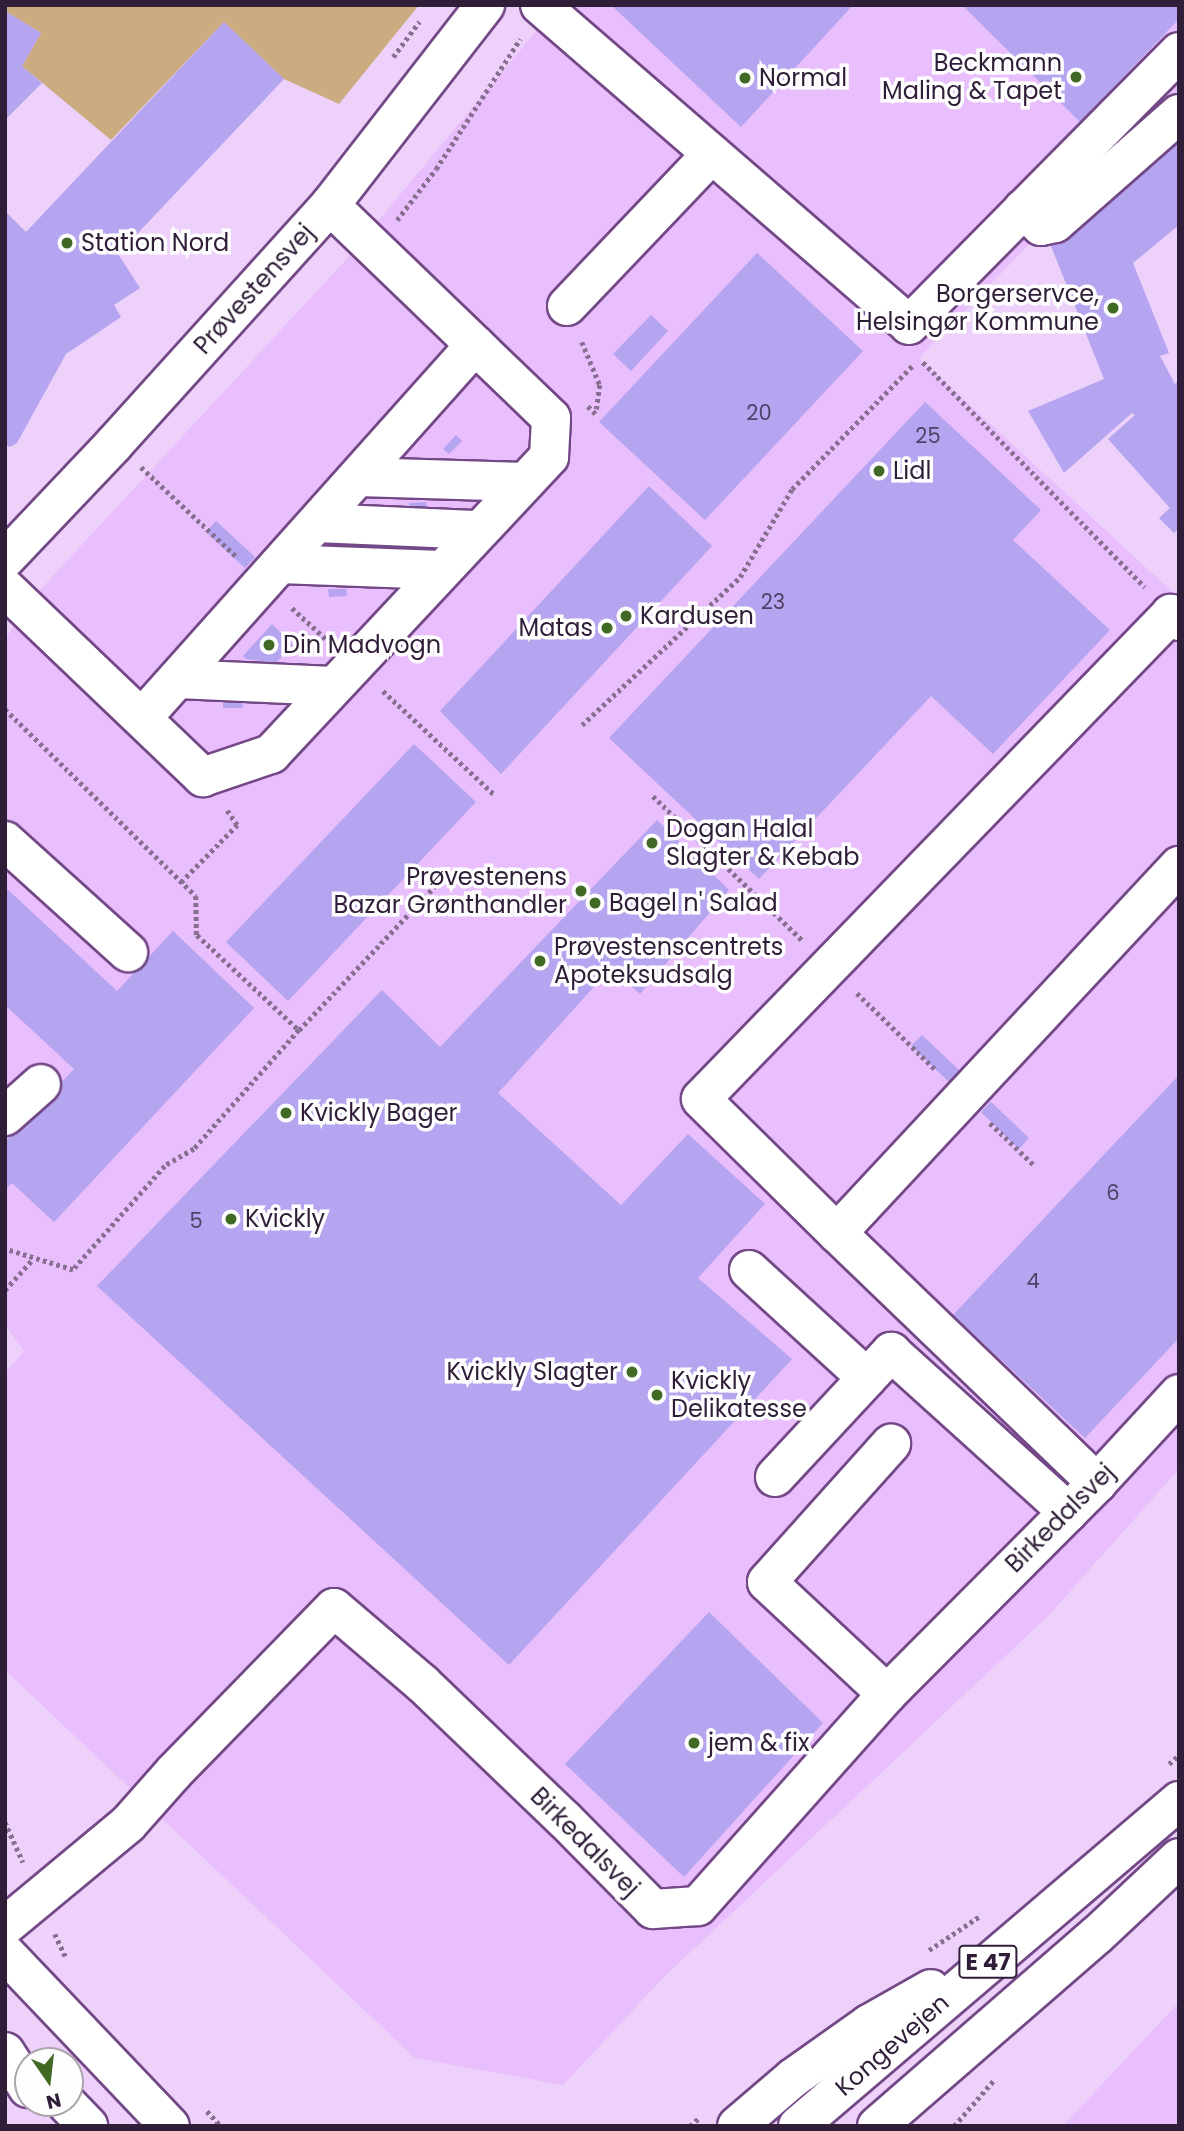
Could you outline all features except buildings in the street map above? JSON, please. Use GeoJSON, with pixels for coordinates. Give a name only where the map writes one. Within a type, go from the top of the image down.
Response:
{"type":"FeatureCollection","features":[{"type":"Feature","properties":{"kind":"street","name":"Prøvestensvej"},"geometry":{"type":"LineString","coordinates":[[5,559],[114,444],[330,205],[485,5]]}},
{"type":"Feature","properties":{"kind":"street"},"geometry":{"type":"LineString","coordinates":[[541,6],[909,325],[1179,52]]}},
{"type":"Feature","properties":{"kind":"street"},"geometry":{"type":"LineString","coordinates":[[1023,209],[1041,226],[1055,223],[1179,114]]}},
{"type":"Feature","properties":{"kind":"street"},"geometry":{"type":"LineString","coordinates":[[567,306],[712,154]]}},
{"type":"Feature","properties":{"kind":"street"},"geometry":{"type":"LineString","coordinates":[[5,588],[203,777],[271,754],[549,457],[551,418],[330,205]]}},
{"type":"Feature","properties":{"kind":"street"},"geometry":{"type":"LineString","coordinates":[[142,718],[475,345]]}},
{"type":"Feature","properties":{"kind":"street"},"geometry":{"type":"LineString","coordinates":[[358,477],[525,482]]}},
{"type":"Feature","properties":{"kind":"street"},"geometry":{"type":"LineString","coordinates":[[317,523],[480,530]]}},
{"type":"Feature","properties":{"kind":"street"},"geometry":{"type":"LineString","coordinates":[[272,573],[441,570]]}},
{"type":"Feature","properties":{"kind":"street"},"geometry":{"type":"LineString","coordinates":[[1097,1483],[701,1099],[1132,655],[1175,618]]}},
{"type":"Feature","properties":{"kind":"street"},"geometry":{"type":"LineString","coordinates":[[178,679],[343,675]]}},
{"type":"Feature","properties":{"kind":"street"},"geometry":{"type":"LineString","coordinates":[[5,841],[128,952]]}},
{"type":"Feature","properties":{"kind":"street"},"geometry":{"type":"LineString","coordinates":[[837,1233],[1179,866]]}},
{"type":"Feature","properties":{"kind":"street"},"geometry":{"type":"LineString","coordinates":[[5,1116],[41,1084]]}},
{"type":"Feature","properties":{"kind":"street"},"geometry":{"type":"LineString","coordinates":[[749,1270],[867,1378]]}},
{"type":"Feature","properties":{"kind":"street"},"geometry":{"type":"LineString","coordinates":[[775,1477],[891,1352],[1068,1512]]}},
{"type":"Feature","properties":{"kind":"street","name":"Birkedalsvej"},"geometry":{"type":"LineString","coordinates":[[5,1926],[128,1824],[174,1772],[334,1608],[442,1702],[653,1909],[698,1906],[887,1694],[1097,1483],[1179,1394]]}},
{"type":"Feature","properties":{"kind":"street"},"geometry":{"type":"LineString","coordinates":[[887,1694],[767,1582],[891,1444]]}},
{"type":"Feature","properties":{"kind":"street","name":"Kongevejen"},"geometry":{"type":"LineString","coordinates":[[798,2126],[1006,1946],[1169,1787]]}},
{"type":"Feature","properties":{"kind":"street","name":"Kongevejen"},"geometry":{"type":"LineString","coordinates":[[877,2126],[1088,1943],[1179,1858]]}},
{"type":"Feature","properties":{"kind":"street"},"geometry":{"type":"LineString","coordinates":[[723,2117],[793,2078],[869,2024],[1006,1946]]}},
{"type":"Feature","properties":{"kind":"street"},"geometry":{"type":"LineString","coordinates":[[5,1953],[170,2126]]}},
{"type":"Feature","properties":{"kind":"path"},"geometry":{"type":"LineString","coordinates":[[395,223],[436,169],[541,6]]}},
{"type":"Feature","properties":{"kind":"path"},"geometry":{"type":"LineString","coordinates":[[567,306],[600,384],[596,414]]}},
{"type":"Feature","properties":{"kind":"path"},"geometry":{"type":"LineString","coordinates":[[582,725],[740,577],[792,489],[919,358],[1175,618]]}},
{"type":"Feature","properties":{"kind":"path"},"geometry":{"type":"LineString","coordinates":[[114,444],[272,573],[343,675],[495,796]]}},
{"type":"Feature","properties":{"kind":"path"},"geometry":{"type":"LineString","coordinates":[[5,709],[195,896],[197,935],[299,1030]]}},
{"type":"Feature","properties":{"kind":"path"},"geometry":{"type":"LineString","coordinates":[[181,882],[237,825],[203,777]]}},
{"type":"Feature","properties":{"kind":"path"},"geometry":{"type":"LineString","coordinates":[[5,1249],[73,1270],[165,1166],[194,1149],[299,1030],[434,887]]}},
{"type":"Feature","properties":{"kind":"path"},"geometry":{"type":"LineString","coordinates":[[5,1290],[33,1259]]}},
{"type":"Feature","properties":{"kind":"path"},"geometry":{"type":"LineString","coordinates":[[1169,1787],[1179,1755]]}},
{"type":"Feature","properties":{"kind":"path"},"geometry":{"type":"LineString","coordinates":[[5,1822],[70,1967]]}},
{"type":"Feature","properties":{"kind":"path"},"geometry":{"type":"LineString","coordinates":[[924,1953],[991,1909]]}},
{"type":"Feature","properties":{"kind":"path"},"geometry":{"type":"LineString","coordinates":[[202,2106],[221,2126]]}},
{"type":"Feature","properties":{"kind":"path"},"geometry":{"type":"LineString","coordinates":[[690,2126],[723,2117]]}},
{"type":"Feature","properties":{"kind":"shaded area"},"geometry":{"type":"Polygon","coordinates":[[[5,5],[419,5],[339,104],[284,79],[224,22],[111,140],[22,66],[41,33],[5,11],[5,5]]]}},
{"type":"Feature","properties":{"kind":"shaded area"},"geometry":{"type":"Polygon","coordinates":[[[558,5],[1179,5],[1179,90],[919,358],[1179,598],[1179,1469],[1049,1615],[664,1977],[563,2085],[415,2058],[5,1670],[5,1373],[24,1351],[5,1325],[5,639],[40,590],[343,263],[558,5]]]}},
{"type":"Feature","properties":{"kind":"shaded area"},"geometry":{"type":"Polygon","coordinates":[[[1179,2002],[1179,2126],[1063,2126],[1179,2002]]]}},
{"type":"Feature","properties":{"kind":"place","name":"Beckmann Maling & Tapet"},"geometry":{"type":"Point","coordinates":[1076,77]}},
{"type":"Feature","properties":{"kind":"place","name":"Normal"},"geometry":{"type":"Point","coordinates":[745,78]}},
{"type":"Feature","properties":{"kind":"place","name":"Station Nord"},"geometry":{"type":"Point","coordinates":[67,243]}},
{"type":"Feature","properties":{"kind":"place","name":"Borgerservce, Helsingør Kommune"},"geometry":{"type":"Point","coordinates":[1113,308]}},
{"type":"Feature","properties":{"kind":"place","name":"Lidl"},"geometry":{"type":"Point","coordinates":[879,471]}},
{"type":"Feature","properties":{"kind":"place","name":"Kardusen"},"geometry":{"type":"Point","coordinates":[626,616]}},
{"type":"Feature","properties":{"kind":"place","name":"Matas"},"geometry":{"type":"Point","coordinates":[607,628]}},
{"type":"Feature","properties":{"kind":"place","name":"Din Madvogn"},"geometry":{"type":"Point","coordinates":[269,645]}},
{"type":"Feature","properties":{"kind":"place","name":"Dogan Halal Slagter & Kebab"},"geometry":{"type":"Point","coordinates":[652,843]}},
{"type":"Feature","properties":{"kind":"place","name":"Prøvestenens Bazar Grønthandler"},"geometry":{"type":"Point","coordinates":[581,891]}},
{"type":"Feature","properties":{"kind":"place","name":"Bagel n' Salad"},"geometry":{"type":"Point","coordinates":[595,903]}},
{"type":"Feature","properties":{"kind":"place","name":"Prøvestenscentrets Apoteksudsalg"},"geometry":{"type":"Point","coordinates":[540,961]}},
{"type":"Feature","properties":{"kind":"place","name":"Kvickly Bager"},"geometry":{"type":"Point","coordinates":[286,1113]}},
{"type":"Feature","properties":{"kind":"place","name":"Kvickly"},"geometry":{"type":"Point","coordinates":[231,1219]}},
{"type":"Feature","properties":{"kind":"place","name":"Kvickly Slagter"},"geometry":{"type":"Point","coordinates":[632,1372]}},
{"type":"Feature","properties":{"kind":"place","name":"Kvickly Delikatesse"},"geometry":{"type":"Point","coordinates":[657,1395]}},
{"type":"Feature","properties":{"kind":"place","name":"jem & fix"},"geometry":{"type":"Point","coordinates":[694,1743]}}]}
